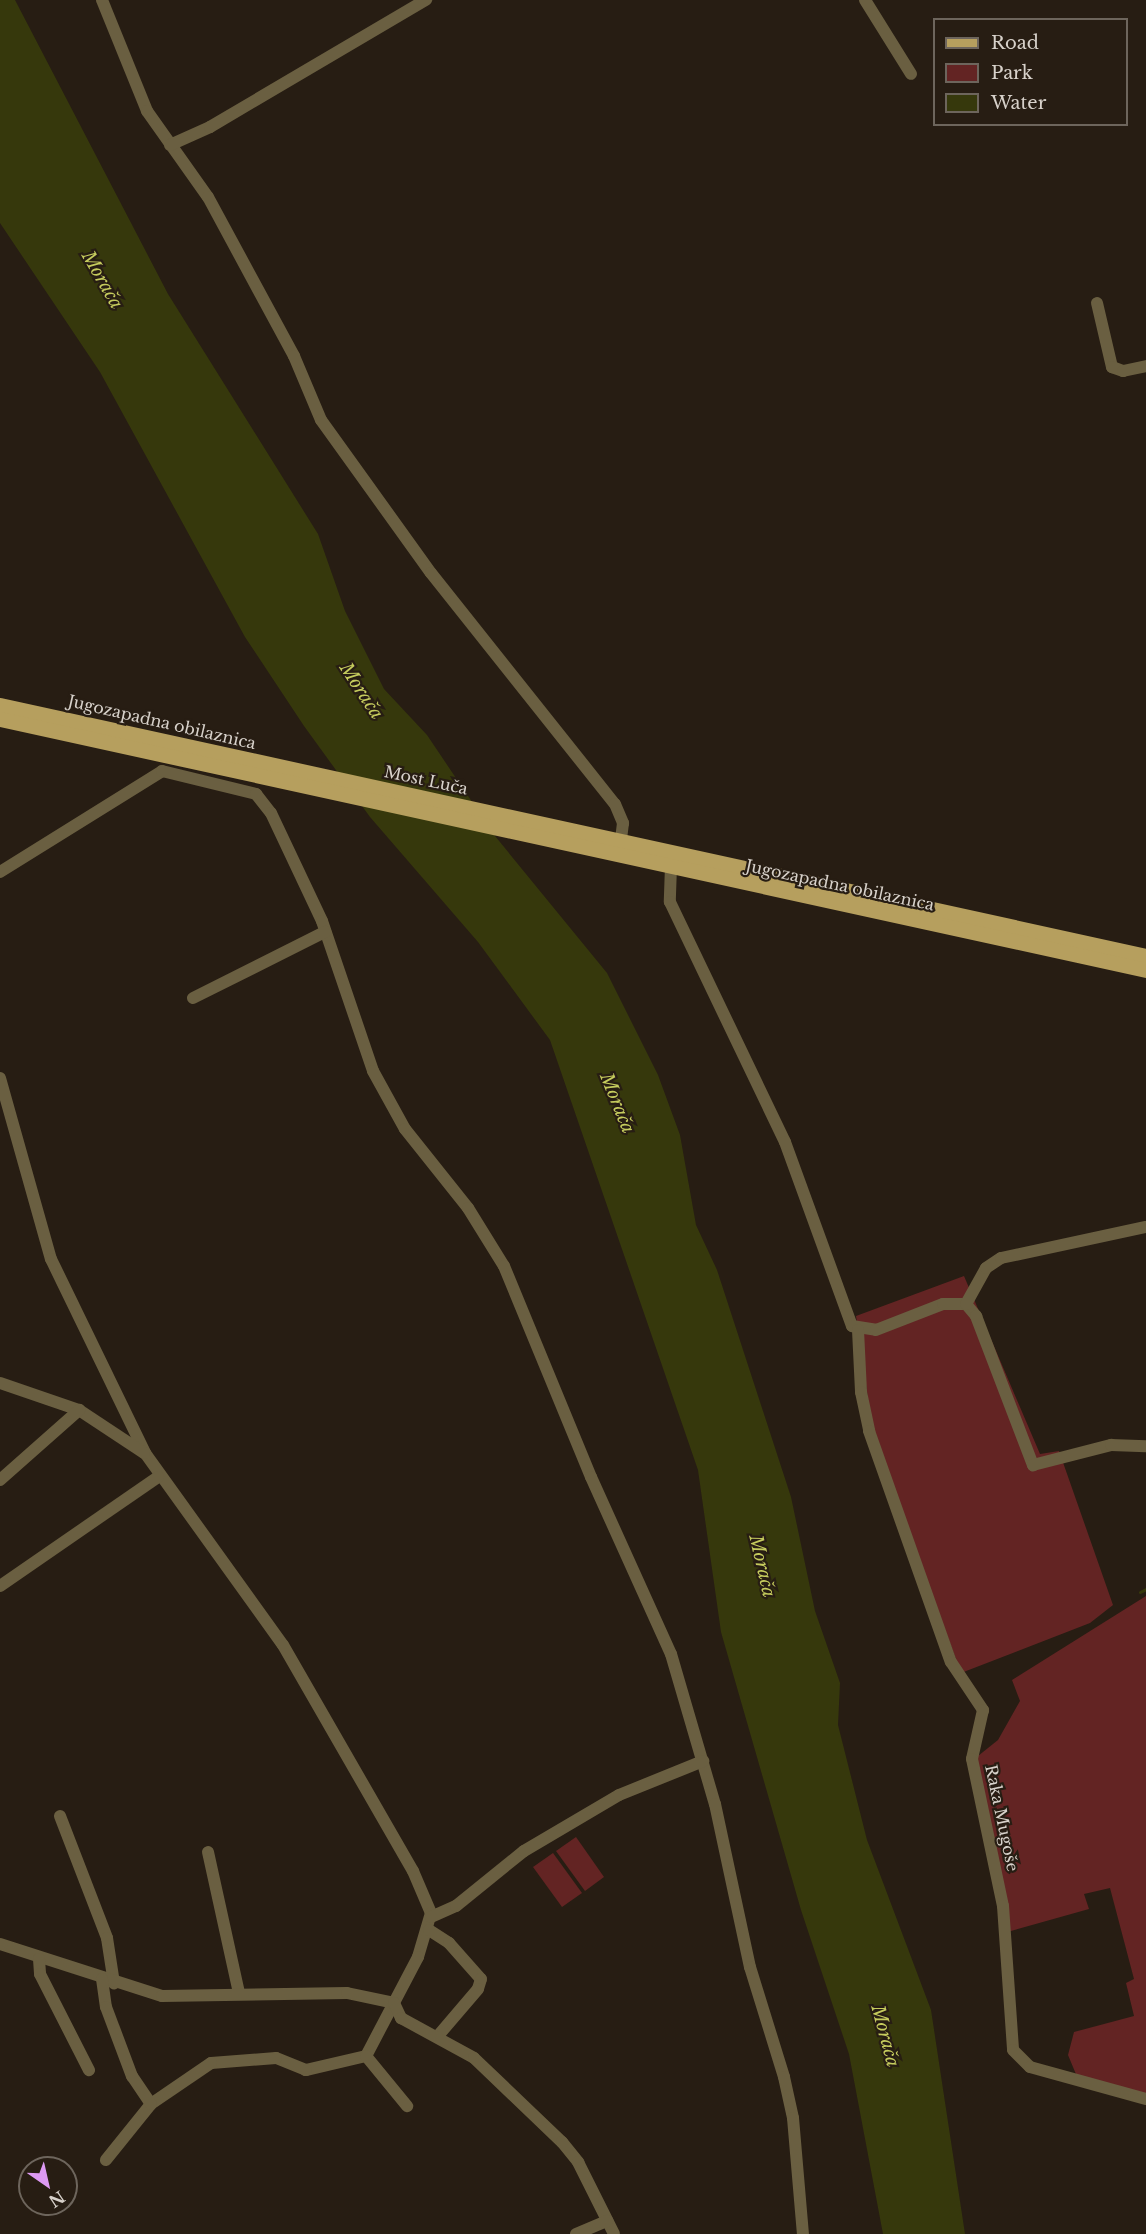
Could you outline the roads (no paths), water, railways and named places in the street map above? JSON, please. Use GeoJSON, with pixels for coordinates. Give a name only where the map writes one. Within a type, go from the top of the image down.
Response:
{"type":"FeatureCollection","features":[{"type":"Feature","properties":{"kind":"main road","name":"Jugozapadna obilaznica"},"geometry":{"type":"LineString","coordinates":[[0,705],[314,781]]}},
{"type":"Feature","properties":{"kind":"main road","name":"Jugozapadna obilaznica"},"geometry":{"type":"LineString","coordinates":[[0,719],[314,781]]}},
{"type":"Feature","properties":{"kind":"main road","name":"Most Luča"},"geometry":{"type":"LineString","coordinates":[[314,781],[528,828]]}},
{"type":"Feature","properties":{"kind":"main road","name":"Jugozapadna obilaznica"},"geometry":{"type":"LineString","coordinates":[[528,828],[621,840],[1146,956]]}},
{"type":"Feature","properties":{"kind":"main road","name":"Jugozapadna obilaznica"},"geometry":{"type":"LineString","coordinates":[[528,828],[670,866],[1146,969]]}},
{"type":"Feature","properties":{"kind":"street"},"geometry":{"type":"LineString","coordinates":[[102,0],[127,69],[170,145],[208,197],[286,340],[321,420],[431,573],[615,804],[623,823],[621,840]]}},
{"type":"Feature","properties":{"kind":"street"},"geometry":{"type":"LineString","coordinates":[[170,145],[210,127],[426,0]]}},
{"type":"Feature","properties":{"kind":"street"},"geometry":{"type":"LineString","coordinates":[[865,0],[911,74]]}},
{"type":"Feature","properties":{"kind":"street"},"geometry":{"type":"LineString","coordinates":[[1096,303],[1110,364],[1123,370],[1146,366]]}},
{"type":"Feature","properties":{"kind":"street"},"geometry":{"type":"LineString","coordinates":[[0,872],[63,829],[167,771],[241,789],[263,800],[308,886],[353,1019],[387,1100],[480,1224],[511,1280],[591,1477],[671,1654],[703,1761],[750,1967],[793,2118],[803,2234]]}},
{"type":"Feature","properties":{"kind":"street"},"geometry":{"type":"LineString","coordinates":[[670,866],[670,902],[785,1142],[843,1310],[858,1330],[876,1330],[943,1304],[966,1304]]}},
{"type":"Feature","properties":{"kind":"street"},"geometry":{"type":"LineString","coordinates":[[194,998],[325,932]]}},
{"type":"Feature","properties":{"kind":"street"},"geometry":{"type":"LineString","coordinates":[[0,1078],[51,1259],[145,1454],[158,1477],[232,1568],[283,1645],[413,1871],[431,1917],[429,1930],[366,2056],[306,2070],[276,2058],[218,2062],[151,2104],[106,2160]]}},
{"type":"Feature","properties":{"kind":"street"},"geometry":{"type":"LineString","coordinates":[[966,1304],[986,1268],[1001,1258],[1146,1227]]}},
{"type":"Feature","properties":{"kind":"street"},"geometry":{"type":"LineString","coordinates":[[966,1304],[976,1316],[1033,1465],[1111,1445],[1146,1446]]}},
{"type":"Feature","properties":{"kind":"street","name":"Raka Mugoše"},"geometry":{"type":"LineString","coordinates":[[858,1330],[860,1382],[869,1431],[948,1653],[983,1710],[972,1759],[1003,1906],[1012,2050],[1030,2067],[1146,2099]]}},
{"type":"Feature","properties":{"kind":"street"},"geometry":{"type":"LineString","coordinates":[[0,1383],[79,1410],[145,1454]]}},
{"type":"Feature","properties":{"kind":"street"},"geometry":{"type":"LineString","coordinates":[[0,1480],[79,1410]]}},
{"type":"Feature","properties":{"kind":"street"},"geometry":{"type":"LineString","coordinates":[[0,1586],[158,1477]]}},
{"type":"Feature","properties":{"kind":"street"},"geometry":{"type":"LineString","coordinates":[[431,1917],[456,1906],[524,1851],[619,1795],[703,1761]]}},
{"type":"Feature","properties":{"kind":"street"},"geometry":{"type":"LineString","coordinates":[[60,1816],[106,1938],[108,1981],[106,2007],[132,2076],[151,2104]]}},
{"type":"Feature","properties":{"kind":"street"},"geometry":{"type":"LineString","coordinates":[[208,1852],[239,1994]]}},
{"type":"Feature","properties":{"kind":"street"},"geometry":{"type":"LineString","coordinates":[[429,1930],[449,1943],[480,1979],[478,1989],[437,2037]]}},
{"type":"Feature","properties":{"kind":"street"},"geometry":{"type":"LineString","coordinates":[[0,1944],[108,1981],[172,1997],[239,1994],[365,1994],[394,2003]]}},
{"type":"Feature","properties":{"kind":"street"},"geometry":{"type":"LineString","coordinates":[[39,1959],[40,1974],[89,2070]]}},
{"type":"Feature","properties":{"kind":"street"},"geometry":{"type":"LineString","coordinates":[[394,2003],[398,2016],[474,2058],[567,2147],[614,2234]]}},
{"type":"Feature","properties":{"kind":"street"},"geometry":{"type":"LineString","coordinates":[[366,2056],[407,2106]]}},
{"type":"Feature","properties":{"kind":"street"},"geometry":{"type":"LineString","coordinates":[[576,2234],[607,2221]]}},
{"type":"Feature","properties":{"kind":"water","name":"Morača"},"geometry":{"type":"Polygon","coordinates":[[[0,0],[15,0],[168,294],[318,534],[345,611],[384,689],[427,735],[495,836],[607,973],[658,1075],[680,1135],[696,1225],[717,1270],[791,1497],[815,1611],[840,1683],[838,1725],[867,1840],[931,2010],[965,2234],[883,2234],[849,2054],[801,1910],[721,1632],[698,1470],[550,1040],[478,942],[370,817],[304,726],[245,637],[100,372],[0,223],[0,0]]]}},
{"type":"Feature","properties":{"kind":"waterway"},"geometry":{"type":"LineString","coordinates":[[1140,1592],[1146,1589]]}}]}
